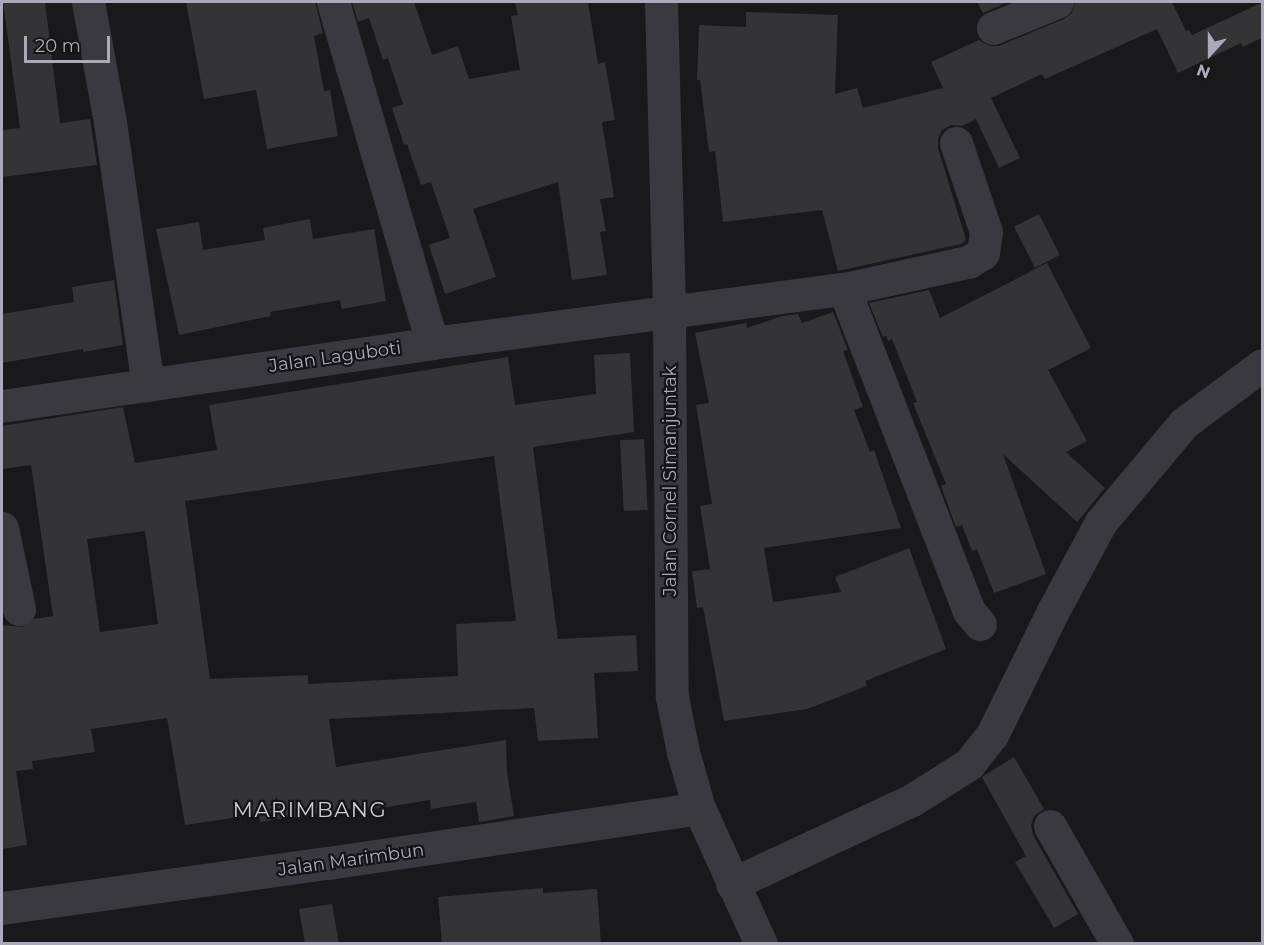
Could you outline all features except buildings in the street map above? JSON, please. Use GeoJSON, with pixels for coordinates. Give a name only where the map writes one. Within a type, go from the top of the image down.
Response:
{"type":"FeatureCollection","features":[{"type":"Feature","properties":{"kind":"street"},"geometry":{"type":"LineString","coordinates":[[88,2],[110,122],[148,385]]}},
{"type":"Feature","properties":{"kind":"street"},"geometry":{"type":"LineString","coordinates":[[333,2],[432,343]]}},
{"type":"Feature","properties":{"kind":"street","name":"Jalan Cornel Simanjuntak"},"geometry":{"type":"LineString","coordinates":[[661,2],[669,313],[672,697],[683,752],[699,808],[761,944]]}},
{"type":"Feature","properties":{"kind":"street"},"geometry":{"type":"LineString","coordinates":[[993,28],[1057,2]]}},
{"type":"Feature","properties":{"kind":"street","name":"Jalan Laguboti"},"geometry":{"type":"LineString","coordinates":[[2,406],[432,343],[844,289],[968,262],[983,253],[986,232],[956,143]]}},
{"type":"Feature","properties":{"kind":"street"},"geometry":{"type":"LineString","coordinates":[[844,289],[965,600],[980,624]]}},
{"type":"Feature","properties":{"kind":"street"},"geometry":{"type":"LineString","coordinates":[[732,884],[912,800],[969,764],[992,735],[1101,522],[1184,423],[1263,365]]}},
{"type":"Feature","properties":{"kind":"street"},"geometry":{"type":"LineString","coordinates":[[2,528],[19,609]]}},
{"type":"Feature","properties":{"kind":"street","name":"Jalan Marimbun"},"geometry":{"type":"LineString","coordinates":[[2,908],[340,862],[699,808]]}},
{"type":"Feature","properties":{"kind":"street"},"geometry":{"type":"LineString","coordinates":[[1050,826],[1118,944]]}},
{"type":"Feature","properties":{"kind":"district","name":"MARIMBANG"},"geometry":{"type":"Point","coordinates":[310,810]}}]}
